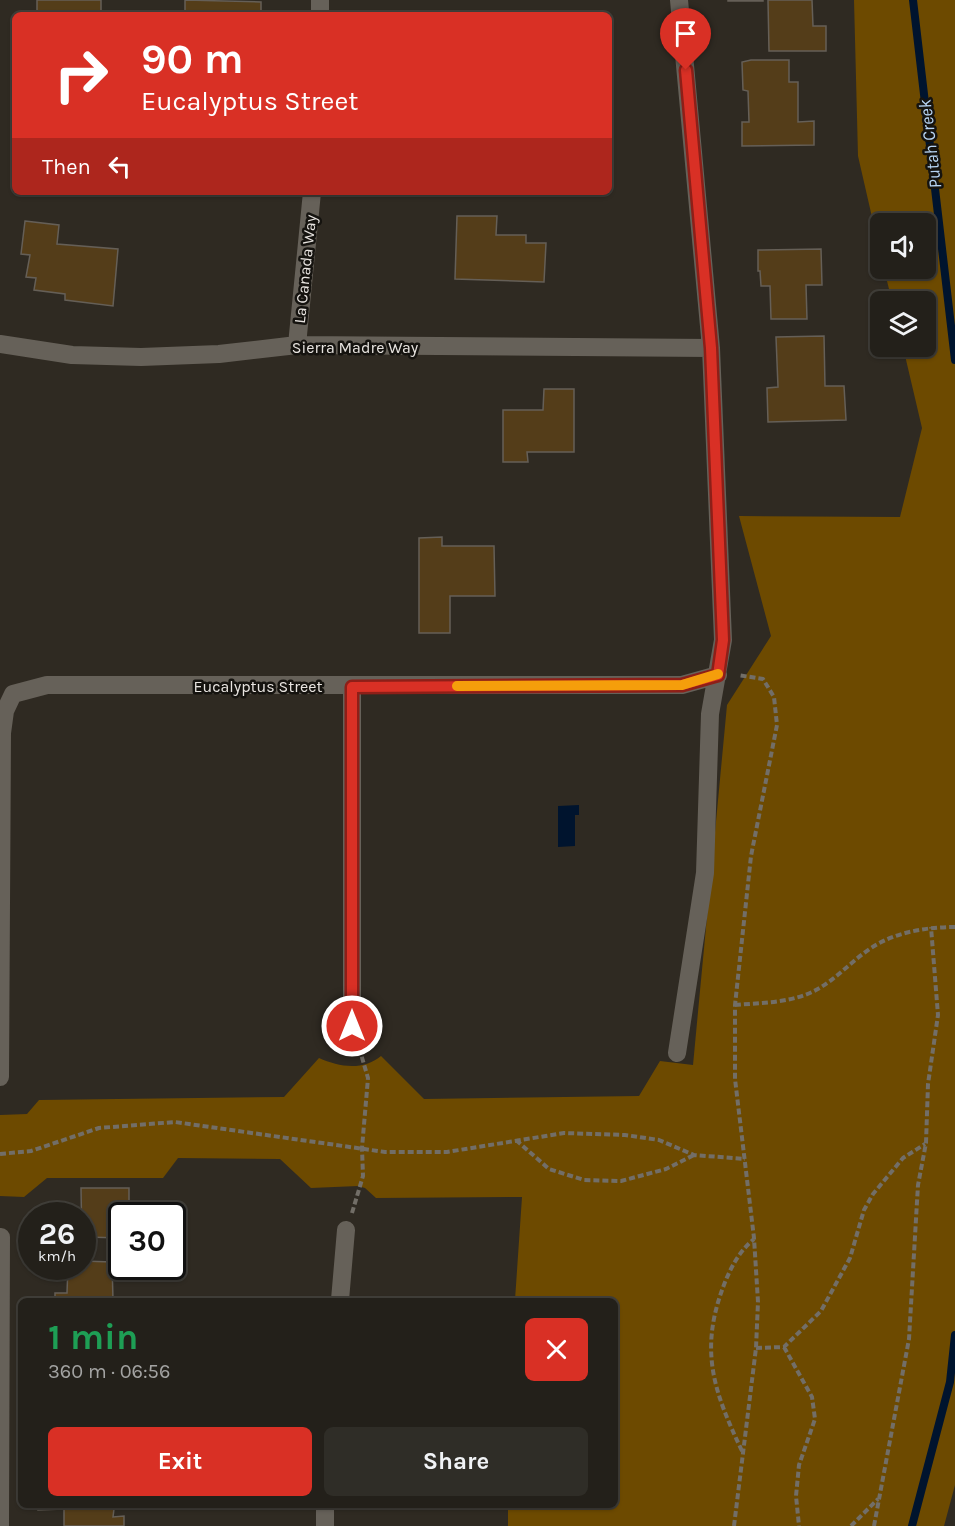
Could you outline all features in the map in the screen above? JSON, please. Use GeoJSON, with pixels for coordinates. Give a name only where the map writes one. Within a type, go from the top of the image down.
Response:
{"type":"FeatureCollection","features":[{"type":"Feature","properties":{"kind":"street"},"geometry":{"type":"LineString","coordinates":[[677,1053],[705,873],[710,714],[723,640],[711,348],[679,0]]}},
{"type":"Feature","properties":{"kind":"street","name":"La Canada Way"},"geometry":{"type":"LineString","coordinates":[[297,345],[312,195]]}},
{"type":"Feature","properties":{"kind":"street","name":"Sierra Madre Way"},"geometry":{"type":"LineString","coordinates":[[0,344],[72,355],[141,357],[219,354],[297,345],[711,348]]}},
{"type":"Feature","properties":{"kind":"street","name":"Eucalyptus Street"},"geometry":{"type":"LineString","coordinates":[[0,1077],[2,734],[4,711],[13,693],[47,685],[352,687],[682,685],[718,675]]}},
{"type":"Feature","properties":{"kind":"street"},"geometry":{"type":"LineString","coordinates":[[352,687],[352,1026]]}},
{"type":"Feature","properties":{"kind":"street"},"geometry":{"type":"LineString","coordinates":[[340,1298],[346,1230]]}},
{"type":"Feature","properties":{"kind":"street"},"geometry":{"type":"LineString","coordinates":[[0,1526],[1,1237]]}},
{"type":"Feature","properties":{"kind":"street"},"geometry":{"type":"LineString","coordinates":[[325,1508],[325,1526]]}},
{"type":"Feature","properties":{"kind":"path"},"geometry":{"type":"LineString","coordinates":[[718,675],[748,675],[763,680],[774,697],[777,725],[751,856],[735,1005],[735,1079],[754,1238],[758,1302],[756,1348],[734,1526]]}},
{"type":"Feature","properties":{"kind":"path"},"geometry":{"type":"LineString","coordinates":[[735,1005],[778,1002],[811,993],[832,980],[872,948],[893,938],[931,927],[955,927]]}},
{"type":"Feature","properties":{"kind":"path"},"geometry":{"type":"LineString","coordinates":[[874,1526],[909,1339],[918,1185],[926,1143],[928,1084],[938,1015],[931,927]]}},
{"type":"Feature","properties":{"kind":"path"},"geometry":{"type":"LineString","coordinates":[[346,1230],[363,1176],[362,1148],[368,1078],[352,1026]]}},
{"type":"Feature","properties":{"kind":"path"},"geometry":{"type":"LineString","coordinates":[[0,1154],[31,1151],[99,1128],[175,1122],[385,1152],[447,1152],[564,1133],[625,1134],[659,1140],[694,1155],[745,1159]]}},
{"type":"Feature","properties":{"kind":"path"},"geometry":{"type":"LineString","coordinates":[[515,1140],[549,1168],[584,1180],[621,1181],[666,1169],[694,1155]]}},
{"type":"Feature","properties":{"kind":"path"},"geometry":{"type":"LineString","coordinates":[[756,1348],[784,1347],[821,1311],[850,1258],[864,1210],[873,1194],[903,1158],[926,1143]]}},
{"type":"Feature","properties":{"kind":"path"},"geometry":{"type":"LineString","coordinates":[[742,1451],[719,1403],[712,1375],[711,1321],[728,1274],[745,1246],[754,1238]]}},
{"type":"Feature","properties":{"kind":"path"},"geometry":{"type":"LineString","coordinates":[[784,1347],[812,1397],[815,1419],[799,1465],[796,1496],[799,1526]]}},
{"type":"Feature","properties":{"kind":"path"},"geometry":{"type":"LineString","coordinates":[[851,1526],[878,1499]]}},
{"type":"Feature","properties":{"kind":"shaded area"},"geometry":{"type":"Polygon","coordinates":[[[854,0],[955,0],[955,1485],[944,1526],[508,1526],[508,1508],[618,1508],[618,1298],[515,1298],[522,1197],[376,1198],[365,1188],[358,1186],[311,1188],[280,1159],[178,1158],[163,1178],[47,1178],[24,1197],[0,1196],[0,1115],[27,1114],[39,1100],[284,1097],[319,1058],[335,1064],[359,1066],[381,1056],[424,1099],[639,1096],[660,1061],[693,1065],[727,705],[771,636],[739,516],[900,517],[922,428],[905,357],[936,357],[936,291],[890,291],[886,279],[936,279],[936,213],[871,213],[858,156],[854,0]]]}},
{"type":"Feature","properties":{"kind":"water"},"geometry":{"type":"Polygon","coordinates":[[[579,805],[579,815],[575,815],[575,846],[558,847],[558,806],[579,805]]]}},
{"type":"Feature","properties":{"kind":"building"},"geometry":{"type":"Polygon","coordinates":[[[37,0],[101,0],[101,12],[37,12],[37,0]]]}},
{"type":"Feature","properties":{"kind":"building"},"geometry":{"type":"Polygon","coordinates":[[[185,0],[261,2],[261,12],[185,12],[185,0]]]}},
{"type":"Feature","properties":{"kind":"building"},"geometry":{"type":"Polygon","coordinates":[[[763,0],[763,1],[728,1],[763,0]]]}},
{"type":"Feature","properties":{"kind":"building"},"geometry":{"type":"Polygon","coordinates":[[[768,0],[812,0],[813,26],[826,26],[826,51],[769,51],[768,0]]]}},
{"type":"Feature","properties":{"kind":"building"},"geometry":{"type":"Polygon","coordinates":[[[789,60],[789,82],[798,82],[798,122],[814,121],[814,145],[742,146],[742,122],[749,122],[748,91],[743,90],[742,62],[789,60]]]}},
{"type":"Feature","properties":{"kind":"building"},"geometry":{"type":"Polygon","coordinates":[[[457,216],[497,216],[496,235],[526,235],[526,243],[546,243],[544,282],[455,279],[457,216]]]}},
{"type":"Feature","properties":{"kind":"building"},"geometry":{"type":"Polygon","coordinates":[[[25,221],[59,225],[57,244],[118,249],[113,306],[65,300],[65,294],[34,290],[36,278],[26,277],[30,255],[21,254],[25,221]]]}},
{"type":"Feature","properties":{"kind":"building"},"geometry":{"type":"Polygon","coordinates":[[[821,249],[822,285],[806,285],[807,319],[771,319],[770,286],[761,286],[758,250],[821,249]]]}},
{"type":"Feature","properties":{"kind":"building"},"geometry":{"type":"Polygon","coordinates":[[[824,336],[825,386],[844,386],[846,420],[768,422],[767,388],[778,387],[776,337],[824,336]]]}},
{"type":"Feature","properties":{"kind":"building"},"geometry":{"type":"Polygon","coordinates":[[[544,389],[574,389],[574,452],[527,452],[528,462],[503,462],[503,410],[543,410],[544,389]]]}},
{"type":"Feature","properties":{"kind":"building"},"geometry":{"type":"Polygon","coordinates":[[[442,537],[442,546],[494,546],[495,596],[450,596],[450,633],[419,633],[419,538],[442,537]]]}},
{"type":"Feature","properties":{"kind":"building"},"geometry":{"type":"Polygon","coordinates":[[[81,1188],[129,1188],[129,1202],[108,1202],[108,1238],[96,1237],[96,1202],[81,1202],[81,1188]]]}},
{"type":"Feature","properties":{"kind":"building"},"geometry":{"type":"Polygon","coordinates":[[[96,1261],[108,1262],[108,1280],[112,1280],[113,1298],[55,1298],[55,1293],[67,1293],[67,1280],[96,1280],[96,1261]]]}},
{"type":"Feature","properties":{"kind":"building"},"geometry":{"type":"Polygon","coordinates":[[[38,1508],[121,1508],[114,1509],[113,1517],[124,1516],[124,1526],[64,1526],[64,1509],[38,1510],[38,1508]]]}},
{"type":"Feature","properties":{"kind":"waterway","name":"Putah Creek"},"geometry":{"type":"LineString","coordinates":[[913,0],[955,360]]}},
{"type":"Feature","properties":{"kind":"waterway","name":"Putah Creek"},"geometry":{"type":"LineString","coordinates":[[912,1526],[950,1382],[955,1335]]}},
{"type":"Feature","properties":{"kind":"slow traffic"},"geometry":{"type":"LineString","coordinates":[[457,686],[682,685],[718,674]]}},
{"type":"Feature","properties":{"kind":"route"},"geometry":{"type":"LineString","coordinates":[[352,1026],[352,687],[682,685],[718,675],[723,640],[711,348],[686,70]]}}]}
